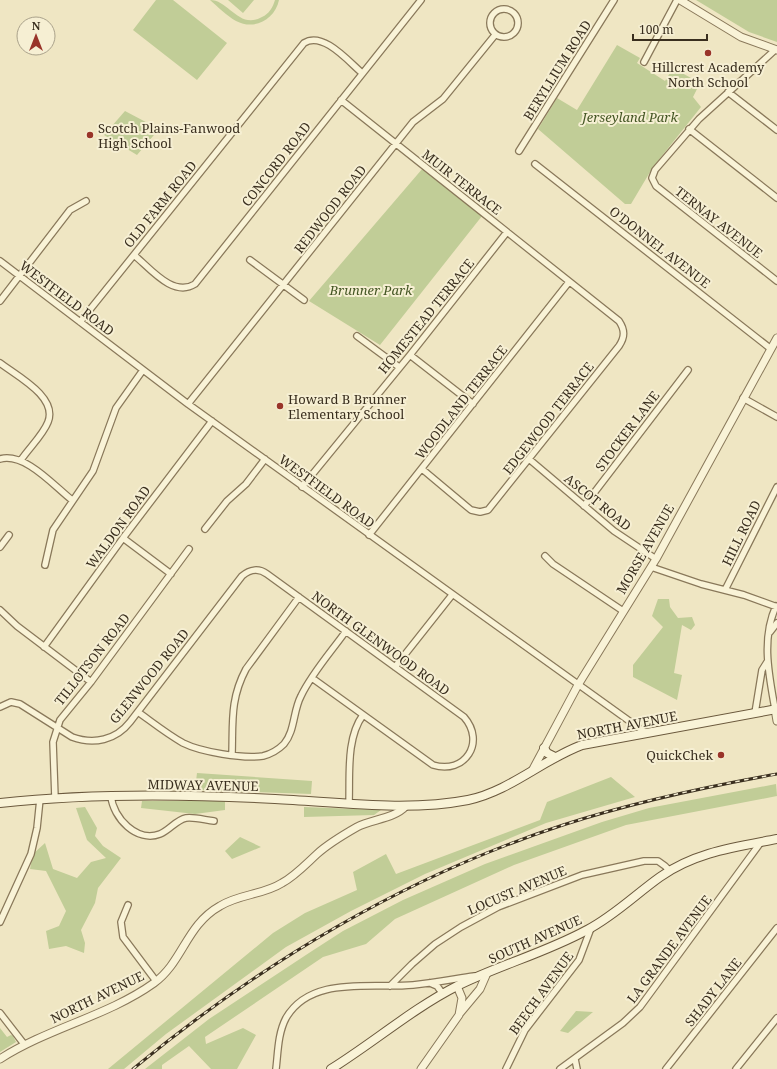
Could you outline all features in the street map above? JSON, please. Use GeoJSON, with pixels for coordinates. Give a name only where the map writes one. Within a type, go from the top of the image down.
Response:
{"type":"FeatureCollection","features":[{"type":"Feature","properties":{"kind":"main road","name":"NORTH AVENUE"},"geometry":{"type":"LineString","coordinates":[[406,806],[439,804],[469,799],[505,787],[555,757],[582,745],[776,709]]}},
{"type":"Feature","properties":{"kind":"main road"},"geometry":{"type":"LineString","coordinates":[[544,748],[547,753],[555,757]]}},
{"type":"Feature","properties":{"kind":"main road","name":"MIDWAY AVENUE"},"geometry":{"type":"LineString","coordinates":[[0,803],[55,798],[111,796],[223,796],[406,806]]}},
{"type":"Feature","properties":{"kind":"main road","name":"SOUTH AVENUE"},"geometry":{"type":"LineString","coordinates":[[330,1069],[457,986],[541,953],[591,928],[670,871],[697,857],[716,851],[777,839]]}},
{"type":"Feature","properties":{"kind":"street","name":"CONCORD ROAD"},"geometry":{"type":"LineString","coordinates":[[134,255],[174,287],[187,288],[195,284],[421,0]]}},
{"type":"Feature","properties":{"kind":"street","name":"BERYLLIUM ROAD"},"geometry":{"type":"LineString","coordinates":[[519,151],[614,0]]}},
{"type":"Feature","properties":{"kind":"street"},"geometry":{"type":"LineString","coordinates":[[644,62],[678,0],[741,37],[776,50],[689,129],[777,198]]}},
{"type":"Feature","properties":{"kind":"street"},"geometry":{"type":"LineString","coordinates":[[501,10],[512,12],[518,23],[514,33],[507,37],[495,35],[490,25],[492,16],[501,10]]}},
{"type":"Feature","properties":{"kind":"street","name":"REDWOOD ROAD"},"geometry":{"type":"LineString","coordinates":[[188,404],[413,122],[443,99],[495,35]]}},
{"type":"Feature","properties":{"kind":"street","name":"OLD FARM ROAD"},"geometry":{"type":"LineString","coordinates":[[80,322],[304,43],[312,39],[322,40],[362,74]]}},
{"type":"Feature","properties":{"kind":"street"},"geometry":{"type":"LineString","coordinates":[[728,92],[777,130]]}},
{"type":"Feature","properties":{"kind":"street","name":"MUIR TERRACE"},"geometry":{"type":"LineString","coordinates":[[341,100],[569,282]]}},
{"type":"Feature","properties":{"kind":"street","name":"TERNAY AVENUE"},"geometry":{"type":"LineString","coordinates":[[689,129],[655,170],[652,178],[656,186],[777,281]]}},
{"type":"Feature","properties":{"kind":"street","name":"O'DONNEL AVENUE"},"geometry":{"type":"LineString","coordinates":[[534,164],[771,349]]}},
{"type":"Feature","properties":{"kind":"street"},"geometry":{"type":"LineString","coordinates":[[0,300],[70,210],[86,202]]}},
{"type":"Feature","properties":{"kind":"street","name":"HOMESTEAD TERRACE"},"geometry":{"type":"LineString","coordinates":[[302,487],[410,355],[507,232]]}},
{"type":"Feature","properties":{"kind":"street"},"geometry":{"type":"LineString","coordinates":[[250,260],[285,284],[304,300]]}},
{"type":"Feature","properties":{"kind":"street","name":"WESTFIELD ROAD"},"geometry":{"type":"LineString","coordinates":[[0,261],[264,460],[646,733]]}},
{"type":"Feature","properties":{"kind":"street","name":"WOODLAND TERRACE"},"geometry":{"type":"LineString","coordinates":[[369,535],[569,282]]}},
{"type":"Feature","properties":{"kind":"street","name":"EDGEWOOD TERRACE"},"geometry":{"type":"LineString","coordinates":[[422,469],[471,510],[480,512],[490,508],[619,346],[624,337],[619,321],[569,282]]}},
{"type":"Feature","properties":{"kind":"street"},"geometry":{"type":"LineString","coordinates":[[357,336],[399,367]]}},
{"type":"Feature","properties":{"kind":"street","name":"MORSE AVENUE"},"geometry":{"type":"LineString","coordinates":[[532,771],[578,685],[656,559],[777,338]]}},
{"type":"Feature","properties":{"kind":"street"},"geometry":{"type":"LineString","coordinates":[[410,355],[473,404]]}},
{"type":"Feature","properties":{"kind":"street"},"geometry":{"type":"LineString","coordinates":[[0,363],[41,394],[49,407],[50,418],[46,427],[21,460]]}},
{"type":"Feature","properties":{"kind":"street"},"geometry":{"type":"LineString","coordinates":[[45,565],[53,530],[98,461],[116,408],[143,370]]}},
{"type":"Feature","properties":{"kind":"street","name":"STOCKER LANE"},"geometry":{"type":"LineString","coordinates":[[584,506],[688,370]]}},
{"type":"Feature","properties":{"kind":"street"},"geometry":{"type":"LineString","coordinates":[[743,398],[777,417]]}},
{"type":"Feature","properties":{"kind":"street","name":"WALDON ROAD"},"geometry":{"type":"LineString","coordinates":[[44,647],[123,538],[212,422]]}},
{"type":"Feature","properties":{"kind":"street"},"geometry":{"type":"LineString","coordinates":[[0,458],[21,460],[72,500]]}},
{"type":"Feature","properties":{"kind":"street","name":"ASCOT ROAD"},"geometry":{"type":"LineString","coordinates":[[529,459],[614,531],[656,559]]}},
{"type":"Feature","properties":{"kind":"street"},"geometry":{"type":"LineString","coordinates":[[205,529],[227,501],[246,484],[264,460]]}},
{"type":"Feature","properties":{"kind":"street","name":"HILL ROAD"},"geometry":{"type":"LineString","coordinates":[[725,590],[777,487]]}},
{"type":"Feature","properties":{"kind":"street"},"geometry":{"type":"LineString","coordinates":[[0,547],[9,535]]}},
{"type":"Feature","properties":{"kind":"street"},"geometry":{"type":"LineString","coordinates":[[123,538],[171,574]]}},
{"type":"Feature","properties":{"kind":"street","name":"TILLOTSON ROAD"},"geometry":{"type":"LineString","coordinates":[[55,798],[53,748],[56,727],[62,716],[90,682],[190,549]]}},
{"type":"Feature","properties":{"kind":"street"},"geometry":{"type":"LineString","coordinates":[[545,556],[553,564],[623,611]]}},
{"type":"Feature","properties":{"kind":"street"},"geometry":{"type":"LineString","coordinates":[[651,567],[701,584],[776,606],[770,620],[767,662],[777,721]]}},
{"type":"Feature","properties":{"kind":"street","name":"NORTH GLENWOOD ROAD"},"geometry":{"type":"LineString","coordinates":[[250,570],[256,569],[265,572],[468,722],[474,736],[472,748],[470,753],[459,764],[451,767],[433,765],[363,714]]}},
{"type":"Feature","properties":{"kind":"street","name":"GLENWOOD ROAD"},"geometry":{"type":"LineString","coordinates":[[0,707],[7,703],[20,704],[77,739],[87,741],[102,740],[120,732],[138,712],[242,576],[250,570]]}},
{"type":"Feature","properties":{"kind":"street"},"geometry":{"type":"LineString","coordinates":[[395,667],[452,594]]}},
{"type":"Feature","properties":{"kind":"street"},"geometry":{"type":"LineString","coordinates":[[232,754],[234,700],[239,682],[246,669],[299,597]]}},
{"type":"Feature","properties":{"kind":"street"},"geometry":{"type":"LineString","coordinates":[[0,610],[17,626],[90,682]]}},
{"type":"Feature","properties":{"kind":"street"},"geometry":{"type":"LineString","coordinates":[[770,632],[777,623]]}},
{"type":"Feature","properties":{"kind":"street"},"geometry":{"type":"LineString","coordinates":[[138,712],[187,744],[204,751],[264,756],[280,748],[289,737],[298,702],[312,678],[346,632]]}},
{"type":"Feature","properties":{"kind":"street"},"geometry":{"type":"LineString","coordinates":[[755,713],[762,670],[767,662]]}},
{"type":"Feature","properties":{"kind":"street"},"geometry":{"type":"LineString","coordinates":[[312,678],[363,714],[356,729],[351,750],[348,803]]}},
{"type":"Feature","properties":{"kind":"street"},"geometry":{"type":"LineString","coordinates":[[111,796],[114,809],[125,824],[142,835],[159,834],[176,822],[187,818],[214,821]]}},
{"type":"Feature","properties":{"kind":"street"},"geometry":{"type":"LineString","coordinates":[[0,922],[31,854],[37,828],[40,799]]}},
{"type":"Feature","properties":{"kind":"street","name":"NORTH AVENUE"},"geometry":{"type":"LineString","coordinates":[[0,1059],[24,1044],[81,1020],[136,994],[156,981],[169,969],[197,924],[212,911],[232,900],[268,890],[281,884],[337,839],[359,826],[400,812],[406,806]]}},
{"type":"Feature","properties":{"kind":"street","name":"LA GRANDE AVENUE"},"geometry":{"type":"LineString","coordinates":[[560,1069],[623,1023],[640,1007],[761,842]]}},
{"type":"Feature","properties":{"kind":"street","name":"LOCUST AVENUE"},"geometry":{"type":"LineString","coordinates":[[390,986],[435,944],[461,927],[498,907],[582,875],[644,861],[658,861],[670,871]]}},
{"type":"Feature","properties":{"kind":"street"},"geometry":{"type":"LineString","coordinates":[[128,905],[121,922],[123,936],[156,981]]}},
{"type":"Feature","properties":{"kind":"street","name":"BEECH AVENUE"},"geometry":{"type":"LineString","coordinates":[[506,1069],[525,1030],[579,960],[591,928]]}},
{"type":"Feature","properties":{"kind":"street","name":"SHADY LANE"},"geometry":{"type":"LineString","coordinates":[[667,1069],[777,928]]}},
{"type":"Feature","properties":{"kind":"street"},"geometry":{"type":"LineString","coordinates":[[276,1069],[283,1025],[293,1009],[302,1000],[313,994],[331,988],[430,983],[487,974]]}},
{"type":"Feature","properties":{"kind":"street"},"geometry":{"type":"LineString","coordinates":[[421,1069],[459,1015],[480,989],[487,974]]}},
{"type":"Feature","properties":{"kind":"street"},"geometry":{"type":"LineString","coordinates":[[430,983],[438,986],[443,994]]}},
{"type":"Feature","properties":{"kind":"street"},"geometry":{"type":"LineString","coordinates":[[457,986],[462,998],[459,1015]]}},
{"type":"Feature","properties":{"kind":"street"},"geometry":{"type":"LineString","coordinates":[[0,1013],[24,1044]]}},
{"type":"Feature","properties":{"kind":"street"},"geometry":{"type":"LineString","coordinates":[[736,1069],[777,1018]]}},
{"type":"Feature","properties":{"kind":"street"},"geometry":{"type":"LineString","coordinates":[[575,1059],[578,1069]]}},
{"type":"Feature","properties":{"kind":"green space"},"geometry":{"type":"Polygon","coordinates":[[[156,0],[173,0],[227,43],[197,80],[133,30],[156,0]]]}},
{"type":"Feature","properties":{"kind":"green space"},"geometry":{"type":"Polygon","coordinates":[[[210,0],[223,4],[240,17],[247,20],[254,20],[267,14],[272,8],[275,0],[279,0],[277,7],[269,18],[257,24],[250,25],[236,21],[210,0]]]}},
{"type":"Feature","properties":{"kind":"green space"},"geometry":{"type":"Polygon","coordinates":[[[228,0],[254,0],[243,13],[228,0]]]}},
{"type":"Feature","properties":{"kind":"green space"},"geometry":{"type":"Polygon","coordinates":[[[696,0],[777,0],[777,42],[749,32],[696,0]]]}},
{"type":"Feature","properties":{"kind":"green space","name":"Jerseyland Park"},"geometry":{"type":"Polygon","coordinates":[[[617,45],[640,58],[637,63],[665,81],[673,68],[700,83],[693,97],[701,107],[653,167],[631,204],[625,204],[538,129],[557,98],[577,110],[617,45]]]}},
{"type":"Feature","properties":{"kind":"green space"},"geometry":{"type":"Polygon","coordinates":[[[125,111],[159,129],[137,155],[104,135],[125,111]]]}},
{"type":"Feature","properties":{"kind":"green space","name":"Brunner Park"},"geometry":{"type":"Polygon","coordinates":[[[423,168],[482,216],[380,345],[309,301],[423,168]]]}},
{"type":"Feature","properties":{"kind":"green space"},"geometry":{"type":"Polygon","coordinates":[[[658,599],[669,599],[670,607],[678,618],[692,617],[695,625],[691,630],[682,625],[674,673],[682,675],[677,700],[633,677],[633,665],[663,627],[652,616],[658,599]]]}},
{"type":"Feature","properties":{"kind":"green space"},"geometry":{"type":"Polygon","coordinates":[[[197,773],[312,781],[311,794],[195,790],[197,773]]]}},
{"type":"Feature","properties":{"kind":"green space"},"geometry":{"type":"Polygon","coordinates":[[[611,777],[635,797],[546,823],[425,874],[351,911],[286,947],[166,1034],[124,1069],[108,1069],[273,933],[305,913],[357,890],[353,872],[386,854],[396,874],[540,820],[547,802],[611,777]]]}},
{"type":"Feature","properties":{"kind":"green space"},"geometry":{"type":"Polygon","coordinates":[[[776,784],[777,796],[626,825],[514,865],[395,919],[366,944],[323,957],[205,1037],[206,1044],[243,1028],[256,1035],[237,1069],[211,1069],[189,1046],[162,1065],[162,1069],[145,1069],[209,1019],[312,951],[343,931],[403,900],[485,864],[602,822],[649,808],[776,784]]]}},
{"type":"Feature","properties":{"kind":"green space"},"geometry":{"type":"Polygon","coordinates":[[[142,801],[225,801],[225,810],[195,814],[141,808],[142,801]]]}},
{"type":"Feature","properties":{"kind":"green space"},"geometry":{"type":"Polygon","coordinates":[[[85,807],[97,828],[95,836],[103,846],[121,858],[98,888],[95,903],[81,930],[85,943],[84,953],[66,946],[49,949],[46,931],[59,926],[66,911],[46,871],[30,869],[33,854],[45,843],[53,869],[77,878],[91,862],[106,858],[87,840],[76,808],[85,807]]]}},
{"type":"Feature","properties":{"kind":"green space"},"geometry":{"type":"Polygon","coordinates":[[[304,807],[381,810],[374,815],[304,817],[304,807]]]}},
{"type":"Feature","properties":{"kind":"green space"},"geometry":{"type":"Polygon","coordinates":[[[240,837],[261,847],[232,859],[225,851],[240,837]]]}},
{"type":"Feature","properties":{"kind":"green space"},"geometry":{"type":"Polygon","coordinates":[[[576,1011],[593,1012],[568,1033],[560,1031],[576,1011]]]}},
{"type":"Feature","properties":{"kind":"green space"},"geometry":{"type":"Polygon","coordinates":[[[0,1028],[7,1037],[11,1035],[13,1036],[16,1042],[0,1052],[0,1028]]]}},
{"type":"Feature","properties":{"kind":"railway"},"geometry":{"type":"LineString","coordinates":[[133,1069],[182,1030],[283,959],[391,897],[447,870],[505,846],[563,825],[616,809],[723,784],[777,774]]}},
{"type":"Feature","properties":{"kind":"place","name":"Hillcrest Academy North School"},"geometry":{"type":"Point","coordinates":[708,53]}},
{"type":"Feature","properties":{"kind":"place","name":"Scotch Plains-Fanwood High School"},"geometry":{"type":"Point","coordinates":[90,135]}},
{"type":"Feature","properties":{"kind":"place","name":"Howard B Brunner Elementary School"},"geometry":{"type":"Point","coordinates":[280,406]}},
{"type":"Feature","properties":{"kind":"place","name":"QuickChek"},"geometry":{"type":"Point","coordinates":[721,755]}}]}
